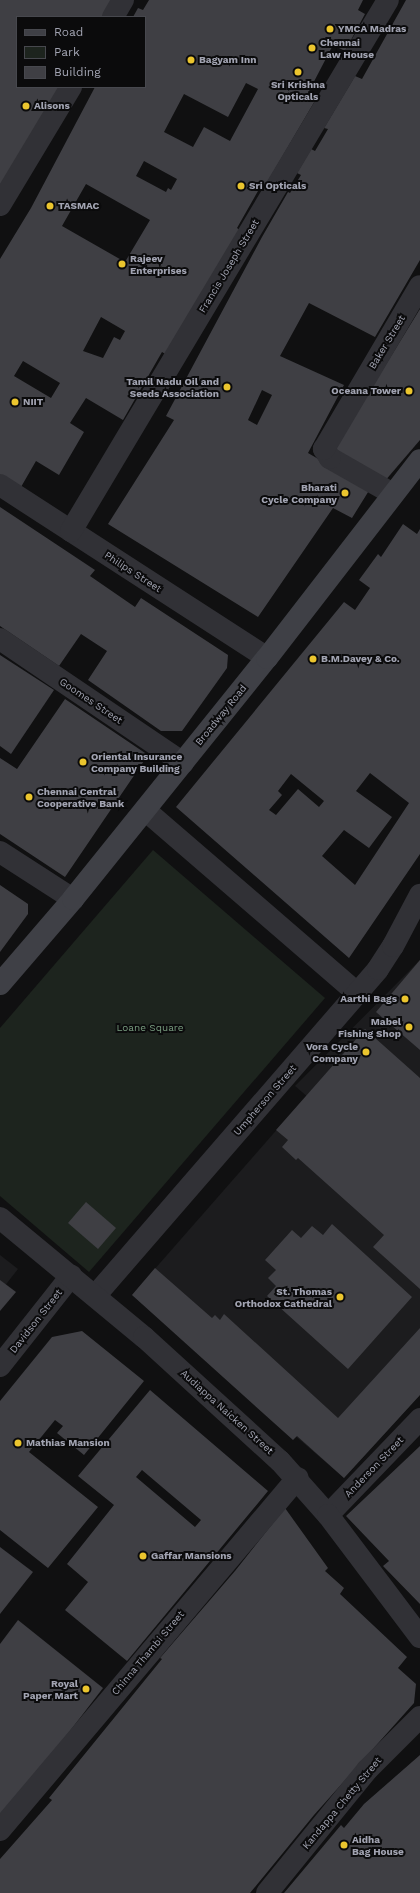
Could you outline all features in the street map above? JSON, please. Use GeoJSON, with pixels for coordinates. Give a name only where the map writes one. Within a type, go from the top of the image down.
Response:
{"type":"FeatureCollection","features":[{"type":"Feature","properties":{"kind":"main road","name":"Broadway Road"},"geometry":{"type":"LineString","coordinates":[[0,984],[73,899],[183,763],[267,658],[420,460]]}},
{"type":"Feature","properties":{"kind":"street"},"geometry":{"type":"LineString","coordinates":[[114,16],[123,0]]}},
{"type":"Feature","properties":{"kind":"street","name":"Francis Joseph Street"},"geometry":{"type":"LineString","coordinates":[[71,531],[388,0]]}},
{"type":"Feature","properties":{"kind":"street"},"geometry":{"type":"LineString","coordinates":[[0,205],[70,88]]}},
{"type":"Feature","properties":{"kind":"street","name":"Baker Street"},"geometry":{"type":"LineString","coordinates":[[393,494],[330,458],[324,449],[420,286]]}},
{"type":"Feature","properties":{"kind":"street","name":"Philips Street"},"geometry":{"type":"LineString","coordinates":[[0,485],[267,658]]}},
{"type":"Feature","properties":{"kind":"street","name":"Goomes Street"},"geometry":{"type":"LineString","coordinates":[[0,639],[183,763]]}},
{"type":"Feature","properties":{"kind":"street"},"geometry":{"type":"LineString","coordinates":[[145,810],[357,993]]}},
{"type":"Feature","properties":{"kind":"street"},"geometry":{"type":"LineString","coordinates":[[0,852],[73,899]]}},
{"type":"Feature","properties":{"kind":"street","name":"Umpherson Street"},"geometry":{"type":"LineString","coordinates":[[95,1296],[357,993],[386,958],[417,908]]}},
{"type":"Feature","properties":{"kind":"street","name":"Audiappa Naicken Street"},"geometry":{"type":"LineString","coordinates":[[0,1218],[95,1296],[244,1426],[297,1478],[328,1515],[420,1637]]}},
{"type":"Feature","properties":{"kind":"street","name":"Davidson Street"},"geometry":{"type":"LineString","coordinates":[[0,1366],[71,1276]]}},
{"type":"Feature","properties":{"kind":"street","name":"Anderson Street"},"geometry":{"type":"LineString","coordinates":[[328,1515],[420,1419]]}},
{"type":"Feature","properties":{"kind":"street","name":"Chinna Thambi Street"},"geometry":{"type":"LineString","coordinates":[[0,1830],[297,1478]]}},
{"type":"Feature","properties":{"kind":"street","name":"Kandappa Chetty Street"},"geometry":{"type":"LineString","coordinates":[[267,1893],[367,1770],[420,1716]]}},
{"type":"Feature","properties":{"kind":"shaded area"},"geometry":{"type":"Polygon","coordinates":[[[420,960],[420,1194],[295,1086],[420,960]]]}},
{"type":"Feature","properties":{"kind":"shaded area"},"geometry":{"type":"Polygon","coordinates":[[[302,1101],[420,1205],[420,1395],[344,1478],[132,1295],[302,1101]]]}},
{"type":"Feature","properties":{"kind":"shaded area"},"geometry":{"type":"Polygon","coordinates":[[[0,1255],[18,1269],[0,1292],[0,1255]]]}},
{"type":"Feature","properties":{"kind":"green space","name":"Loane Square"},"geometry":{"type":"Polygon","coordinates":[[[153,850],[325,998],[89,1272],[0,1196],[0,1028],[153,850]]]}},
{"type":"Feature","properties":{"kind":"building"},"geometry":{"type":"Polygon","coordinates":[[[0,0],[112,0],[103,16],[16,16],[16,88],[60,88],[0,187],[0,0]]]}},
{"type":"Feature","properties":{"kind":"building"},"geometry":{"type":"Polygon","coordinates":[[[149,0],[363,0],[358,10],[365,14],[345,51],[333,45],[307,95],[316,99],[265,186],[262,184],[237,228],[241,231],[167,355],[162,352],[123,420],[86,398],[70,423],[84,432],[59,475],[36,461],[21,487],[0,475],[0,259],[31,208],[94,88],[146,88],[146,16],[134,16],[138,8],[143,10],[149,0]],[[246,83],[228,117],[184,94],[164,132],[193,147],[204,127],[230,141],[258,89],[246,83]],[[144,161],[136,176],[166,192],[168,188],[171,190],[177,179],[144,161]],[[86,184],[62,226],[125,262],[150,220],[86,184]],[[101,317],[83,351],[103,358],[114,337],[120,340],[125,331],[101,317]],[[23,361],[14,376],[51,398],[60,383],[23,361]]]}},
{"type":"Feature","properties":{"kind":"building"},"geometry":{"type":"Polygon","coordinates":[[[406,0],[420,0],[420,260],[375,337],[309,303],[280,356],[344,385],[308,453],[370,489],[352,518],[333,508],[258,617],[108,524],[174,420],[166,416],[262,237],[288,192],[290,193],[301,175],[297,173],[311,149],[315,151],[328,129],[324,128],[355,76],[362,79],[406,0]],[[262,390],[248,420],[257,425],[272,395],[262,390]]]}},
{"type":"Feature","properties":{"kind":"building"},"geometry":{"type":"Polygon","coordinates":[[[420,309],[420,440],[384,482],[332,452],[420,309]]]}},
{"type":"Feature","properties":{"kind":"building"},"geometry":{"type":"Polygon","coordinates":[[[0,507],[95,570],[90,576],[135,607],[141,598],[228,655],[227,668],[182,731],[161,731],[88,680],[107,651],[81,634],[59,666],[0,626],[0,507]]]}},
{"type":"Feature","properties":{"kind":"building"},"geometry":{"type":"Polygon","coordinates":[[[403,524],[417,534],[420,529],[420,854],[349,958],[176,807],[344,602],[355,610],[370,588],[359,580],[378,554],[381,557],[403,524]],[[370,773],[356,791],[392,817],[369,848],[344,830],[322,856],[355,885],[409,803],[370,773]],[[291,774],[278,791],[282,795],[269,810],[276,815],[298,789],[319,807],[324,801],[291,774]]]}},
{"type":"Feature","properties":{"kind":"building"},"geometry":{"type":"Polygon","coordinates":[[[0,655],[54,690],[11,754],[0,746],[0,655]]]}},
{"type":"Feature","properties":{"kind":"building"},"geometry":{"type":"Polygon","coordinates":[[[65,699],[148,755],[65,877],[0,834],[0,758],[17,769],[65,699]]]}},
{"type":"Feature","properties":{"kind":"building"},"geometry":{"type":"Polygon","coordinates":[[[0,885],[28,904],[28,914],[0,952],[0,885]]]}},
{"type":"Feature","properties":{"kind":"building"},"geometry":{"type":"Polygon","coordinates":[[[420,960],[420,1050],[376,1012],[420,960]]]}},
{"type":"Feature","properties":{"kind":"building"},"geometry":{"type":"Polygon","coordinates":[[[365,1029],[420,1078],[420,1289],[373,1247],[384,1235],[298,1158],[296,1160],[282,1147],[288,1140],[276,1130],[365,1029]]]}},
{"type":"Feature","properties":{"kind":"building"},"geometry":{"type":"Polygon","coordinates":[[[86,1202],[116,1228],[98,1249],[68,1223],[86,1202]]]}},
{"type":"Feature","properties":{"kind":"building","name":"St. Thomas Orthodox Cathedral"},"geometry":{"type":"Polygon","coordinates":[[[332,1224],[412,1297],[348,1369],[267,1296],[276,1286],[268,1278],[276,1270],[265,1260],[292,1230],[301,1238],[312,1226],[323,1235],[332,1224]]]}},
{"type":"Feature","properties":{"kind":"building"},"geometry":{"type":"Polygon","coordinates":[[[155,1268],[212,1318],[215,1315],[220,1320],[224,1314],[338,1418],[420,1328],[420,1395],[344,1478],[297,1436],[293,1440],[132,1295],[155,1268]]]}},
{"type":"Feature","properties":{"kind":"building"},"geometry":{"type":"Polygon","coordinates":[[[0,1280],[16,1292],[0,1311],[0,1280]]]}},
{"type":"Feature","properties":{"kind":"building","name":"Mathias Mansion"},"geometry":{"type":"Polygon","coordinates":[[[82,1331],[144,1381],[84,1455],[57,1433],[63,1426],[55,1420],[29,1452],[98,1507],[48,1568],[0,1530],[0,1401],[52,1337],[82,1331]]]}},
{"type":"Feature","properties":{"kind":"building"},"geometry":{"type":"Polygon","coordinates":[[[150,1390],[268,1491],[127,1661],[65,1610],[88,1582],[67,1564],[114,1505],[78,1476],[150,1390]],[[142,1470],[136,1477],[195,1527],[201,1520],[142,1470]]]}},
{"type":"Feature","properties":{"kind":"building"},"geometry":{"type":"Polygon","coordinates":[[[420,1446],[420,1604],[383,1566],[389,1561],[346,1516],[420,1446]]]}},
{"type":"Feature","properties":{"kind":"building"},"geometry":{"type":"Polygon","coordinates":[[[285,1508],[328,1568],[325,1571],[344,1588],[340,1594],[407,1657],[398,1668],[416,1684],[414,1703],[314,1815],[250,1893],[0,1893],[0,1859],[52,1800],[49,1798],[162,1659],[160,1658],[235,1571],[285,1508]]]}},
{"type":"Feature","properties":{"kind":"building"},"geometry":{"type":"Polygon","coordinates":[[[0,1547],[33,1572],[0,1614],[0,1547]]]}},
{"type":"Feature","properties":{"kind":"building"},"geometry":{"type":"Polygon","coordinates":[[[18,1620],[103,1688],[0,1822],[0,1644],[18,1620]]]}},
{"type":"Feature","properties":{"kind":"building"},"geometry":{"type":"Polygon","coordinates":[[[420,1755],[420,1893],[284,1893],[341,1825],[344,1828],[364,1804],[420,1755]]]}},
{"type":"Feature","properties":{"kind":"place","name":"YMCA Madras"},"geometry":{"type":"Point","coordinates":[330,29]}},
{"type":"Feature","properties":{"kind":"place","name":"Chennai Law House"},"geometry":{"type":"Point","coordinates":[312,48]}},
{"type":"Feature","properties":{"kind":"place","name":"Bagyam Inn"},"geometry":{"type":"Point","coordinates":[191,60]}},
{"type":"Feature","properties":{"kind":"place","name":"Sri Krishna Opticals"},"geometry":{"type":"Point","coordinates":[298,72]}},
{"type":"Feature","properties":{"kind":"place","name":"Alisons"},"geometry":{"type":"Point","coordinates":[26,106]}},
{"type":"Feature","properties":{"kind":"place","name":"Sri Opticals"},"geometry":{"type":"Point","coordinates":[241,186]}},
{"type":"Feature","properties":{"kind":"place","name":"TASMAC"},"geometry":{"type":"Point","coordinates":[50,206]}},
{"type":"Feature","properties":{"kind":"place","name":"Rajeev Enterprises"},"geometry":{"type":"Point","coordinates":[122,264]}},
{"type":"Feature","properties":{"kind":"place","name":"Tamil Nadu Oil and Seeds Association"},"geometry":{"type":"Point","coordinates":[227,387]}},
{"type":"Feature","properties":{"kind":"place","name":"Oceana Tower"},"geometry":{"type":"Point","coordinates":[409,391]}},
{"type":"Feature","properties":{"kind":"place","name":"NIIT"},"geometry":{"type":"Point","coordinates":[15,402]}},
{"type":"Feature","properties":{"kind":"place","name":"Bharati Cycle Company"},"geometry":{"type":"Point","coordinates":[345,493]}},
{"type":"Feature","properties":{"kind":"place","name":"B.M.Davey & Co."},"geometry":{"type":"Point","coordinates":[313,659]}},
{"type":"Feature","properties":{"kind":"place","name":"Oriental Insurance Company Building"},"geometry":{"type":"Point","coordinates":[83,762]}},
{"type":"Feature","properties":{"kind":"place","name":"Chennai Central Cooperative Bank"},"geometry":{"type":"Point","coordinates":[29,797]}},
{"type":"Feature","properties":{"kind":"place","name":"Aarthi Bags"},"geometry":{"type":"Point","coordinates":[405,999]}},
{"type":"Feature","properties":{"kind":"place","name":"Mabel Fishing Shop"},"geometry":{"type":"Point","coordinates":[409,1027]}},
{"type":"Feature","properties":{"kind":"place","name":"Vora Cycle Company"},"geometry":{"type":"Point","coordinates":[366,1052]}},
{"type":"Feature","properties":{"kind":"place","name":"St. Thomas Orthodox Cathedral"},"geometry":{"type":"Point","coordinates":[340,1297]}},
{"type":"Feature","properties":{"kind":"place","name":"Mathias Mansion"},"geometry":{"type":"Point","coordinates":[18,1443]}},
{"type":"Feature","properties":{"kind":"place","name":"Gaffar Mansions"},"geometry":{"type":"Point","coordinates":[143,1556]}},
{"type":"Feature","properties":{"kind":"place","name":"Royal Paper Mart"},"geometry":{"type":"Point","coordinates":[86,1689]}},
{"type":"Feature","properties":{"kind":"place","name":"Aidha Bag House"},"geometry":{"type":"Point","coordinates":[344,1845]}}]}
